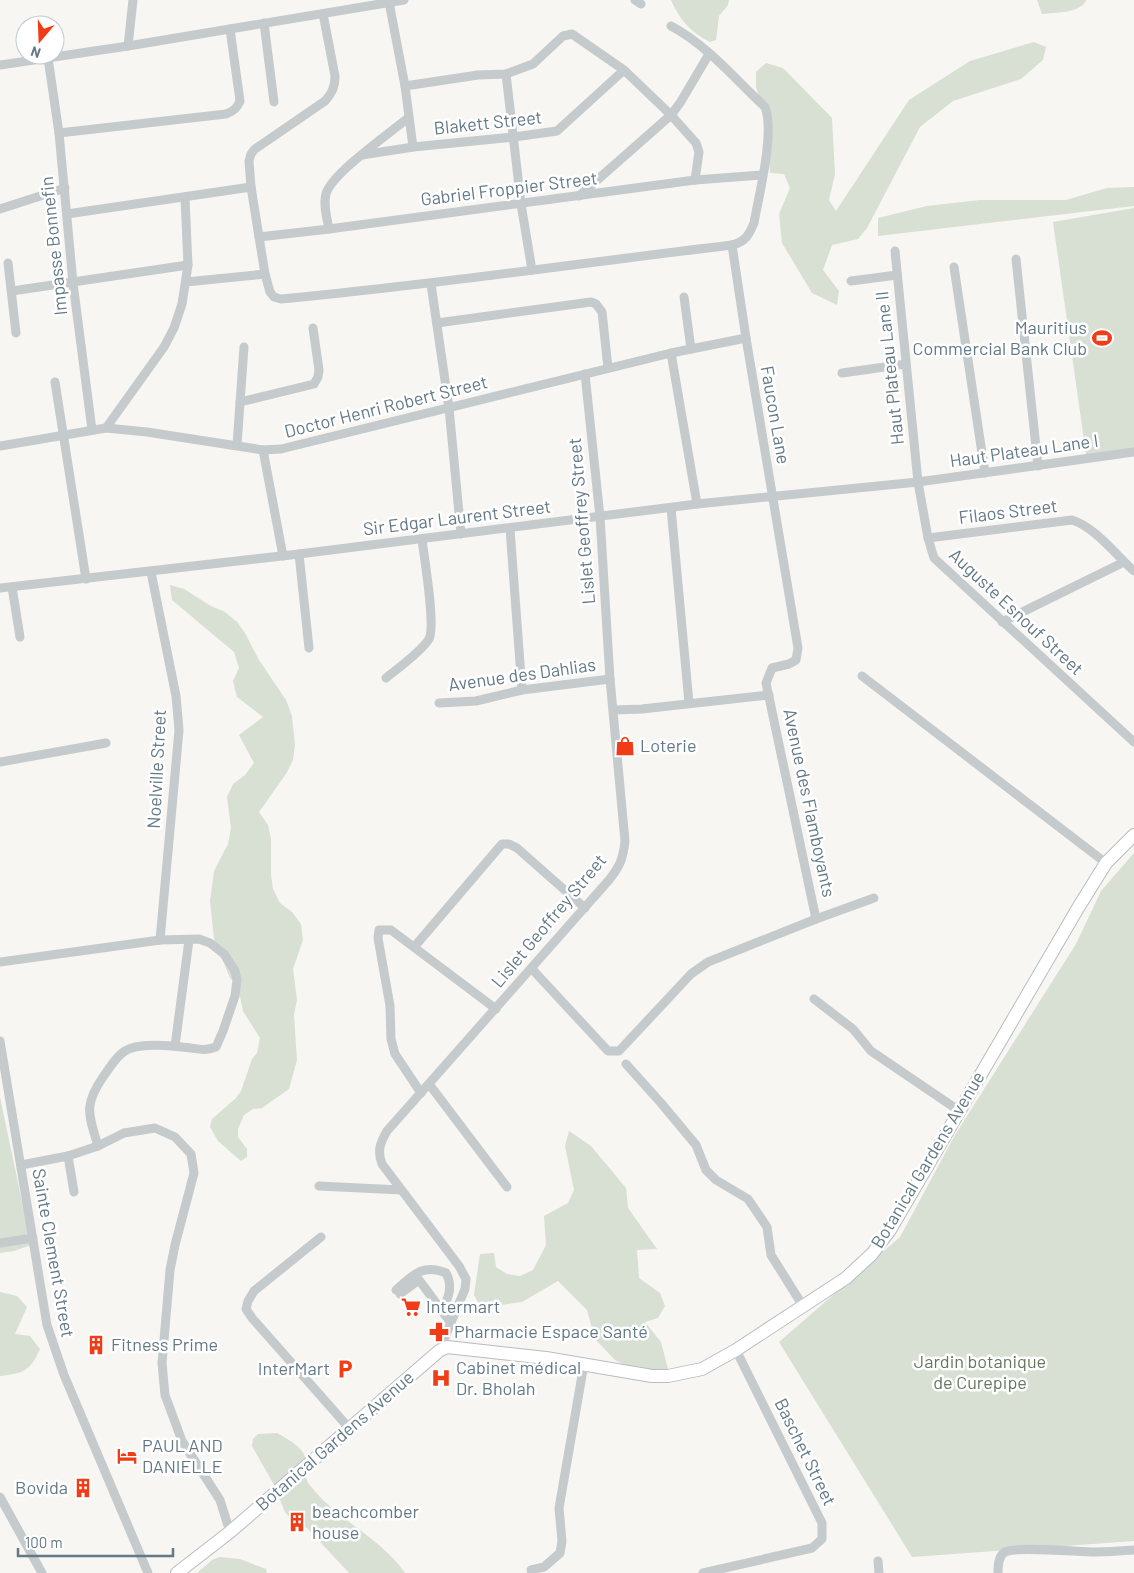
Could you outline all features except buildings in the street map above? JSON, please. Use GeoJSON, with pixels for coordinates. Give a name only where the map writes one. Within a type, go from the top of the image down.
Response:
{"type":"FeatureCollection","features":[{"type":"Feature","properties":{"kind":"street"},"geometry":{"type":"LineString","coordinates":[[128,46],[133,0]]}},
{"type":"Feature","properties":{"kind":"street"},"geometry":{"type":"LineString","coordinates":[[65,55],[323,14],[346,5],[404,0]]}},
{"type":"Feature","properties":{"kind":"street"},"geometry":{"type":"LineString","coordinates":[[389,2],[405,86],[413,148]]}},
{"type":"Feature","properties":{"kind":"street"},"geometry":{"type":"LineString","coordinates":[[323,14],[335,76],[332,94],[325,101],[274,134],[250,154],[251,187],[265,274],[270,292],[274,297],[281,299],[431,284],[740,243],[750,234],[754,222],[769,125],[768,114],[765,107],[696,42],[671,26]]}},
{"type":"Feature","properties":{"kind":"street"},"geometry":{"type":"LineString","coordinates":[[264,23],[274,102]]}},
{"type":"Feature","properties":{"kind":"street"},"geometry":{"type":"LineString","coordinates":[[59,133],[233,112],[238,107],[240,101],[230,29]]}},
{"type":"Feature","properties":{"kind":"street"},"geometry":{"type":"LineString","coordinates":[[405,86],[478,75],[506,74],[533,64],[563,36],[572,34],[624,70],[671,114],[696,143],[699,152],[695,180]]}},
{"type":"Feature","properties":{"kind":"street"},"geometry":{"type":"LineString","coordinates":[[579,196],[671,114],[680,103],[709,54]]}},
{"type":"Feature","properties":{"kind":"street"},"geometry":{"type":"LineString","coordinates":[[0,65],[15,63]]}},
{"type":"Feature","properties":{"kind":"street","name":"Impasse Bonnefin"},"geometry":{"type":"LineString","coordinates":[[49,65],[59,133],[73,283],[92,430]]}},
{"type":"Feature","properties":{"kind":"street","name":"Blakett Street"},"geometry":{"type":"LineString","coordinates":[[362,155],[557,130],[624,70]]}},
{"type":"Feature","properties":{"kind":"street"},"geometry":{"type":"LineString","coordinates":[[506,74],[521,204],[532,270]]}},
{"type":"Feature","properties":{"kind":"street"},"geometry":{"type":"LineString","coordinates":[[329,229],[324,204],[326,192],[337,177],[408,118]]}},
{"type":"Feature","properties":{"kind":"street","name":"Gabriel Froppier Street"},"geometry":{"type":"LineString","coordinates":[[260,237],[695,180],[762,175]]}},
{"type":"Feature","properties":{"kind":"street"},"geometry":{"type":"LineString","coordinates":[[67,214],[251,187]]}},
{"type":"Feature","properties":{"kind":"street"},"geometry":{"type":"LineString","coordinates":[[0,209],[64,188]]}},
{"type":"Feature","properties":{"kind":"street"},"geometry":{"type":"LineString","coordinates":[[106,428],[164,347],[174,328],[182,304],[188,265],[185,198]]}},
{"type":"Feature","properties":{"kind":"street"},"geometry":{"type":"LineString","coordinates":[[732,244],[746,338]]}},
{"type":"Feature","properties":{"kind":"street","name":"Haut Plateau Lane II"},"geometry":{"type":"LineString","coordinates":[[895,252],[918,482]]}},
{"type":"Feature","properties":{"kind":"street"},"geometry":{"type":"LineString","coordinates":[[1016,259],[1038,466]]}},
{"type":"Feature","properties":{"kind":"street"},"geometry":{"type":"LineString","coordinates":[[8,263],[16,333]]}},
{"type":"Feature","properties":{"kind":"street"},"geometry":{"type":"LineString","coordinates":[[12,291],[188,265]]}},
{"type":"Feature","properties":{"kind":"street"},"geometry":{"type":"LineString","coordinates":[[954,267],[985,473]]}},
{"type":"Feature","properties":{"kind":"street"},"geometry":{"type":"LineString","coordinates":[[186,282],[265,274]]}},
{"type":"Feature","properties":{"kind":"street"},"geometry":{"type":"LineString","coordinates":[[851,281],[898,275]]}},
{"type":"Feature","properties":{"kind":"street"},"geometry":{"type":"LineString","coordinates":[[431,284],[450,408],[461,534]]}},
{"type":"Feature","properties":{"kind":"street"},"geometry":{"type":"LineString","coordinates":[[684,297],[691,348]]}},
{"type":"Feature","properties":{"kind":"street"},"geometry":{"type":"LineString","coordinates":[[437,323],[591,302],[596,304],[602,312],[608,368]]}},
{"type":"Feature","properties":{"kind":"street"},"geometry":{"type":"LineString","coordinates":[[240,402],[314,384],[319,370],[313,328]]}},
{"type":"Feature","properties":{"kind":"street","name":"Doctor Henri Robert Street"},"geometry":{"type":"LineString","coordinates":[[0,446],[106,428],[133,430],[263,450],[281,450],[691,348],[746,338]]}},
{"type":"Feature","properties":{"kind":"street","name":"Faucon Lane"},"geometry":{"type":"LineString","coordinates":[[746,338],[773,497]]}},
{"type":"Feature","properties":{"kind":"street"},"geometry":{"type":"LineString","coordinates":[[237,445],[244,347]]}},
{"type":"Feature","properties":{"kind":"street"},"geometry":{"type":"LineString","coordinates":[[671,353],[696,504]]}},
{"type":"Feature","properties":{"kind":"street"},"geometry":{"type":"LineString","coordinates":[[842,372],[906,364]]}},
{"type":"Feature","properties":{"kind":"street","name":"Lislet Geoffrey Street"},"geometry":{"type":"LineString","coordinates":[[439,1351],[465,1289],[466,1279],[459,1266],[382,1164],[378,1150],[387,1131],[532,969],[616,871],[623,858],[625,841],[610,679],[600,517],[585,374]]}},
{"type":"Feature","properties":{"kind":"street"},"geometry":{"type":"LineString","coordinates":[[55,382],[86,579]]}},
{"type":"Feature","properties":{"kind":"street"},"geometry":{"type":"LineString","coordinates":[[263,450],[283,556]]}},
{"type":"Feature","properties":{"kind":"street","name":"Haut Plateau Lane I"},"geometry":{"type":"LineString","coordinates":[[918,482],[1134,452]]}},
{"type":"Feature","properties":{"kind":"street","name":"Sir Edgar Laurent Street"},"geometry":{"type":"LineString","coordinates":[[0,588],[510,529],[696,504],[918,482]]}},
{"type":"Feature","properties":{"kind":"street","name":"Auguste Esnouf Street"},"geometry":{"type":"LineString","coordinates":[[918,482],[928,538],[934,558],[1134,742]]}},
{"type":"Feature","properties":{"kind":"street","name":"Avenue des Flamboyants"},"geometry":{"type":"LineString","coordinates":[[532,969],[608,1051],[619,1051],[692,974],[708,962],[816,919],[766,683],[772,668],[789,664],[796,660],[798,648],[773,497]]}},
{"type":"Feature","properties":{"kind":"street"},"geometry":{"type":"LineString","coordinates":[[671,508],[689,703]]}},
{"type":"Feature","properties":{"kind":"street","name":"Filaos Street"},"geometry":{"type":"LineString","coordinates":[[928,538],[1072,520],[1081,522],[1090,529],[1134,571]]}},
{"type":"Feature","properties":{"kind":"street"},"geometry":{"type":"LineString","coordinates":[[510,529],[522,690]]}},
{"type":"Feature","properties":{"kind":"street"},"geometry":{"type":"LineString","coordinates":[[386,678],[409,660],[429,638],[431,622],[422,539]]}},
{"type":"Feature","properties":{"kind":"street"},"geometry":{"type":"LineString","coordinates":[[299,554],[309,648]]}},
{"type":"Feature","properties":{"kind":"street"},"geometry":{"type":"LineString","coordinates":[[1002,622],[1124,562]]}},
{"type":"Feature","properties":{"kind":"street","name":"Noelville Street"},"geometry":{"type":"LineString","coordinates":[[151,572],[176,696],[179,730],[160,940]]}},
{"type":"Feature","properties":{"kind":"street"},"geometry":{"type":"LineString","coordinates":[[12,587],[20,637]]}},
{"type":"Feature","properties":{"kind":"street"},"geometry":{"type":"LineString","coordinates":[[862,676],[1106,863]]}},
{"type":"Feature","properties":{"kind":"street","name":"Avenue des Dahlias"},"geometry":{"type":"LineString","coordinates":[[439,703],[476,701],[522,690],[610,679]]}},
{"type":"Feature","properties":{"kind":"street"},"geometry":{"type":"LineString","coordinates":[[614,710],[769,695]]}},
{"type":"Feature","properties":{"kind":"street"},"geometry":{"type":"LineString","coordinates":[[0,762],[106,743]]}},
{"type":"Feature","properties":{"kind":"street","name":"Botanical Gardens Avenue"},"geometry":{"type":"LineString","coordinates":[[177,1573],[230,1532],[439,1351],[448,1347],[584,1364],[652,1376],[668,1376],[702,1369],[736,1350],[846,1278],[872,1254],[890,1230],[958,1110],[1106,863],[1134,835]]}},
{"type":"Feature","properties":{"kind":"street"},"geometry":{"type":"LineString","coordinates":[[415,946],[502,844],[509,844],[517,848],[584,908]]}},
{"type":"Feature","properties":{"kind":"street"},"geometry":{"type":"LineString","coordinates":[[816,919],[874,898]]}},
{"type":"Feature","properties":{"kind":"street"},"geometry":{"type":"LineString","coordinates":[[421,1093],[395,1054],[391,1039],[390,1006],[378,938],[379,930],[391,930],[415,946],[496,1009]]}},
{"type":"Feature","properties":{"kind":"street"},"geometry":{"type":"LineString","coordinates":[[0,962],[160,940],[199,939],[210,943],[224,954],[235,970],[237,980],[235,996],[224,1031],[216,1047],[206,1050],[175,1046],[134,1048],[124,1051],[112,1064],[93,1091],[89,1106],[90,1122],[98,1146]]}},
{"type":"Feature","properties":{"kind":"street"},"geometry":{"type":"LineString","coordinates":[[175,1046],[189,940]]}},
{"type":"Feature","properties":{"kind":"street"},"geometry":{"type":"LineString","coordinates":[[814,999],[853,1029],[871,1051],[958,1110]]}},
{"type":"Feature","properties":{"kind":"street","name":"Sainte Clement Street"},"geometry":{"type":"LineString","coordinates":[[0,1041],[33,1238],[42,1305],[54,1351],[148,1573]]}},
{"type":"Feature","properties":{"kind":"street"},"geometry":{"type":"LineString","coordinates":[[626,1064],[696,1145],[706,1170],[716,1180],[748,1199],[767,1227],[770,1255],[802,1306]]}},
{"type":"Feature","properties":{"kind":"street"},"geometry":{"type":"LineString","coordinates":[[429,1084],[506,1187]]}},
{"type":"Feature","properties":{"kind":"street"},"geometry":{"type":"LineString","coordinates":[[21,1165],[68,1156],[98,1146],[124,1133],[155,1128],[175,1138],[191,1154],[194,1173],[170,1270],[162,1363],[165,1395],[182,1441],[220,1500],[230,1532]]}},
{"type":"Feature","properties":{"kind":"street"},"geometry":{"type":"LineString","coordinates":[[68,1156],[74,1192]]}},
{"type":"Feature","properties":{"kind":"street"},"geometry":{"type":"LineString","coordinates":[[319,1186],[401,1190]]}},
{"type":"Feature","properties":{"kind":"street"},"geometry":{"type":"LineString","coordinates":[[321,1237],[254,1291],[246,1309],[349,1428]]}},
{"type":"Feature","properties":{"kind":"street"},"geometry":{"type":"LineString","coordinates":[[0,1243],[33,1238]]}},
{"type":"Feature","properties":{"kind":"street"},"geometry":{"type":"LineString","coordinates":[[441,1310],[445,1304],[450,1287],[450,1280],[446,1273],[434,1269],[426,1269],[416,1273],[398,1292],[419,1280],[441,1310],[451,1323]]}},
{"type":"Feature","properties":{"kind":"street","name":"Baschet Street"},"geometry":{"type":"LineString","coordinates":[[703,1573],[812,1548],[822,1539],[822,1523],[736,1350]]}},
{"type":"Feature","properties":{"kind":"street"},"geometry":{"type":"LineString","coordinates":[[531,1570],[544,1567],[560,1553],[562,1541],[560,1508],[584,1364]]}},
{"type":"Feature","properties":{"kind":"street"},"geometry":{"type":"LineString","coordinates":[[0,1497],[42,1573]]}},
{"type":"Feature","properties":{"kind":"street"},"geometry":{"type":"LineString","coordinates":[[998,1573],[1000,1558],[1003,1553],[1010,1550],[1098,1552],[1134,1550]]}},
{"type":"Feature","properties":{"kind":"street"},"geometry":{"type":"LineString","coordinates":[[878,1560],[879,1573]]}},
{"type":"Feature","properties":{"kind":"green space"},"geometry":{"type":"Polygon","coordinates":[[[671,0],[729,0],[728,5],[719,16],[716,40],[710,42],[691,30],[671,0]]]}},
{"type":"Feature","properties":{"kind":"green space"},"geometry":{"type":"Polygon","coordinates":[[[1037,0],[1086,1],[1078,8],[1072,10],[1042,14],[1037,0]]]}},
{"type":"Feature","properties":{"kind":"green space"},"geometry":{"type":"Polygon","coordinates":[[[1034,42],[1046,47],[1043,60],[1021,79],[953,101],[920,127],[867,228],[858,239],[832,245],[823,270],[839,291],[837,305],[812,293],[782,243],[779,214],[790,188],[784,174],[770,173],[765,115],[756,87],[756,72],[766,63],[783,68],[832,118],[835,174],[829,200],[836,211],[909,100],[970,61],[1034,42]]]}},
{"type":"Feature","properties":{"kind":"green space"},"geometry":{"type":"Polygon","coordinates":[[[1134,187],[1134,206],[878,236],[878,218],[927,206],[980,200],[1066,200],[1107,188],[1134,187]]]}},
{"type":"Feature","properties":{"kind":"green space","name":"Mauritius Commercial Bank Club"},"geometry":{"type":"Polygon","coordinates":[[[1134,208],[1134,454],[1087,461],[1053,222],[1134,208]]]}},
{"type":"Feature","properties":{"kind":"green space"},"geometry":{"type":"Polygon","coordinates":[[[170,585],[184,589],[211,606],[225,612],[237,622],[259,660],[286,700],[292,716],[295,745],[293,760],[286,774],[259,812],[268,825],[271,839],[273,889],[280,903],[292,912],[301,924],[303,940],[293,969],[297,1000],[294,1015],[297,1060],[289,1089],[262,1108],[253,1109],[244,1115],[238,1129],[238,1137],[247,1149],[247,1157],[241,1161],[218,1141],[210,1127],[212,1119],[236,1098],[241,1091],[252,1059],[257,1053],[260,1038],[243,1011],[238,987],[230,978],[214,939],[210,901],[214,871],[228,844],[231,828],[227,797],[233,784],[245,775],[254,763],[239,735],[263,717],[237,697],[233,681],[239,668],[234,652],[172,600],[170,585]]]}},
{"type":"Feature","properties":{"kind":"green space","name":"Jardin botanique de Curepipe"},"geometry":{"type":"Polygon","coordinates":[[[1134,853],[1134,1541],[912,1557],[779,1342],[900,1237],[955,1135],[1076,944],[1101,891],[1134,853]]]}},
{"type":"Feature","properties":{"kind":"green space"},"geometry":{"type":"Polygon","coordinates":[[[0,1097],[31,1245],[14,1251],[0,1253],[0,1097]]]}},
{"type":"Feature","properties":{"kind":"green space"},"geometry":{"type":"Polygon","coordinates":[[[569,1131],[591,1146],[626,1188],[628,1208],[657,1249],[637,1250],[639,1278],[660,1293],[665,1306],[658,1318],[645,1322],[661,1342],[668,1369],[640,1372],[615,1360],[595,1339],[587,1310],[558,1281],[522,1302],[481,1308],[474,1295],[480,1254],[494,1253],[496,1267],[507,1274],[520,1276],[533,1270],[546,1245],[544,1216],[568,1203],[574,1190],[565,1146],[569,1131]]]}},
{"type":"Feature","properties":{"kind":"green space"},"geometry":{"type":"Polygon","coordinates":[[[0,1292],[17,1296],[27,1307],[15,1334],[30,1336],[40,1349],[33,1362],[25,1370],[15,1374],[0,1376],[0,1292]]]}},
{"type":"Feature","properties":{"kind":"green space"},"geometry":{"type":"Polygon","coordinates":[[[277,1433],[296,1445],[304,1454],[309,1484],[331,1508],[395,1560],[405,1573],[349,1573],[308,1529],[290,1518],[285,1512],[274,1485],[252,1446],[253,1439],[258,1434],[277,1433]]]}},
{"type":"Feature","properties":{"kind":"green space"},"geometry":{"type":"Polygon","coordinates":[[[219,1557],[240,1559],[266,1569],[267,1573],[197,1573],[212,1560],[219,1557]]]}},
{"type":"Feature","properties":{"kind":"place","name":"Mauritius Commercial Bank Club"},"geometry":{"type":"Point","coordinates":[1102,338]}},
{"type":"Feature","properties":{"kind":"place","name":"Loterie"},"geometry":{"type":"Point","coordinates":[625,746]}},
{"type":"Feature","properties":{"kind":"place","name":"Intermart"},"geometry":{"type":"Point","coordinates":[411,1307]}},
{"type":"Feature","properties":{"kind":"place","name":"Pharmacie Espace Santé"},"geometry":{"type":"Point","coordinates":[439,1332]}},
{"type":"Feature","properties":{"kind":"place","name":"Fitness Prime"},"geometry":{"type":"Point","coordinates":[96,1345]}},
{"type":"Feature","properties":{"kind":"place","name":"InterMart"},"geometry":{"type":"Point","coordinates":[345,1369]}},
{"type":"Feature","properties":{"kind":"place","name":"Cabinet médical Dr. Bholah"},"geometry":{"type":"Point","coordinates":[441,1378]}},
{"type":"Feature","properties":{"kind":"place","name":"PAUL AND DANIELLE"},"geometry":{"type":"Point","coordinates":[127,1456]}},
{"type":"Feature","properties":{"kind":"place","name":"Bovida"},"geometry":{"type":"Point","coordinates":[83,1488]}},
{"type":"Feature","properties":{"kind":"place","name":"beachcomber house"},"geometry":{"type":"Point","coordinates":[297,1522]}}]}
